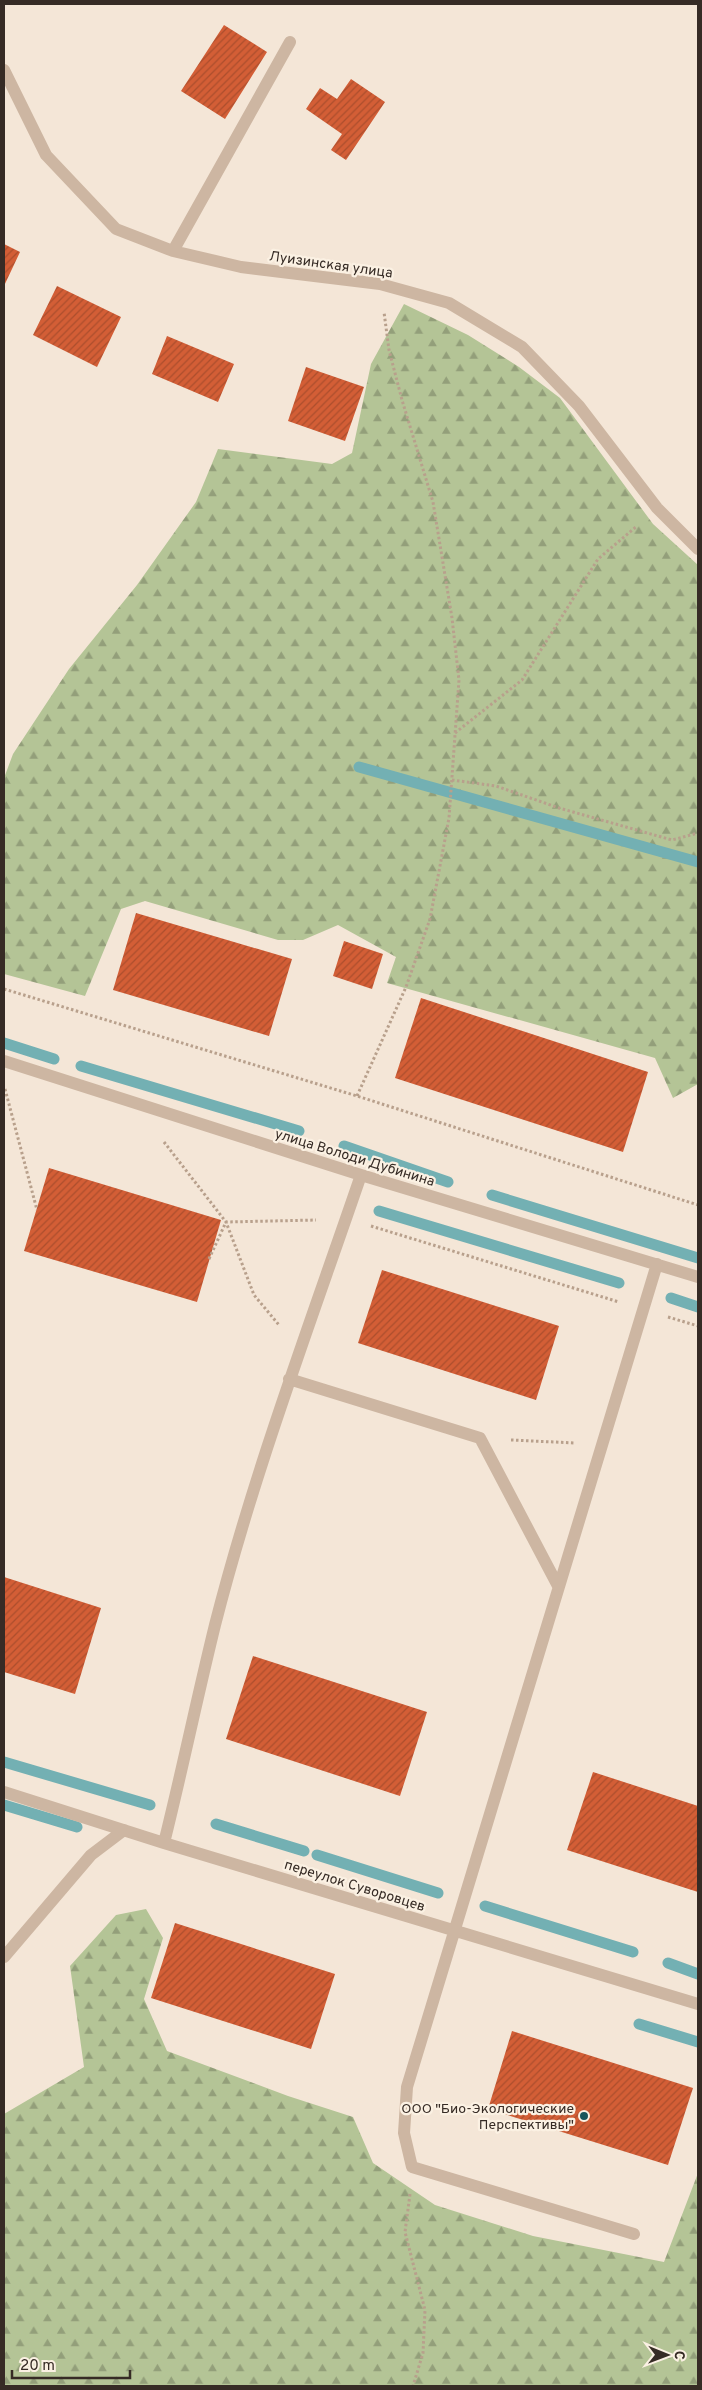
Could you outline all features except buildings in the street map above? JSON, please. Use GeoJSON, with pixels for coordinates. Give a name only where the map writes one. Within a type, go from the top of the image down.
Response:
{"type":"FeatureCollection","features":[{"type":"Feature","properties":{"kind":"street"},"geometry":{"type":"LineString","coordinates":[[173,251],[290,42]]}},
{"type":"Feature","properties":{"kind":"street","name":"Луизинская улица"},"geometry":{"type":"LineString","coordinates":[[4,70],[46,155],[116,229],[173,251],[241,268],[380,284],[449,303],[522,347],[579,406],[657,508],[698,550]]}},
{"type":"Feature","properties":{"kind":"street","name":"улица Володи Дубинина"},"geometry":{"type":"LineString","coordinates":[[4,1061],[361,1175],[698,1277]]}},
{"type":"Feature","properties":{"kind":"street"},"geometry":{"type":"LineString","coordinates":[[164,1843],[189,1744],[215,1625],[289,1379],[361,1175]]}},
{"type":"Feature","properties":{"kind":"street"},"geometry":{"type":"LineString","coordinates":[[634,2234],[412,2167],[404,2132],[407,2087],[456,1932],[558,1586],[657,1264]]}},
{"type":"Feature","properties":{"kind":"street"},"geometry":{"type":"LineString","coordinates":[[289,1379],[480,1438],[558,1586]]}},
{"type":"Feature","properties":{"kind":"street","name":"переулок Суворовцев"},"geometry":{"type":"LineString","coordinates":[[4,1792],[164,1843],[698,2004]]}},
{"type":"Feature","properties":{"kind":"street"},"geometry":{"type":"LineString","coordinates":[[4,1957],[91,1855],[124,1830]]}},
{"type":"Feature","properties":{"kind":"path"},"geometry":{"type":"LineString","coordinates":[[357,1096],[406,987],[430,919],[449,818],[459,680],[452,618],[433,502],[415,448],[389,350],[380,284]]}},
{"type":"Feature","properties":{"kind":"path"},"geometry":{"type":"LineString","coordinates":[[455,733],[522,680],[598,559],[657,508]]}},
{"type":"Feature","properties":{"kind":"path"},"geometry":{"type":"LineString","coordinates":[[452,780],[496,786],[559,808],[672,840],[698,833]]}},
{"type":"Feature","properties":{"kind":"path"},"geometry":{"type":"LineString","coordinates":[[4,989],[357,1096],[698,1205]]}},
{"type":"Feature","properties":{"kind":"path"},"geometry":{"type":"LineString","coordinates":[[4,1086],[37,1210]]}},
{"type":"Feature","properties":{"kind":"path"},"geometry":{"type":"LineString","coordinates":[[151,1108],[157,1133],[226,1222],[254,1295],[300,1351]]}},
{"type":"Feature","properties":{"kind":"path"},"geometry":{"type":"LineString","coordinates":[[226,1222],[346,1219],[698,1326]]}},
{"type":"Feature","properties":{"kind":"path"},"geometry":{"type":"LineString","coordinates":[[209,1259],[226,1222]]}},
{"type":"Feature","properties":{"kind":"path"},"geometry":{"type":"LineString","coordinates":[[480,1438],[603,1444]]}},
{"type":"Feature","properties":{"kind":"path"},"geometry":{"type":"LineString","coordinates":[[412,2167],[405,2232],[426,2310],[424,2353],[414,2386]]}},
{"type":"Feature","properties":{"kind":"green space"},"geometry":{"type":"Polygon","coordinates":[[[404,304],[468,335],[519,367],[560,398],[653,524],[698,565],[698,1084],[673,1098],[655,1058],[387,983],[396,957],[338,925],[303,940],[278,940],[145,901],[121,909],[85,996],[4,974],[4,778],[13,754],[69,669],[137,585],[196,502],[218,449],[332,464],[352,453],[371,364],[404,304]]]}},
{"type":"Feature","properties":{"kind":"green space"},"geometry":{"type":"Polygon","coordinates":[[[146,1909],[163,1938],[144,1999],[167,2051],[288,2096],[353,2117],[373,2163],[435,2205],[533,2236],[664,2262],[698,2173],[698,2386],[4,2386],[4,2114],[84,2067],[70,1966],[116,1915],[146,1909]]]}},
{"type":"Feature","properties":{"kind":"waterway"},"geometry":{"type":"LineString","coordinates":[[359,767],[698,862]]}},
{"type":"Feature","properties":{"kind":"waterway"},"geometry":{"type":"LineString","coordinates":[[4,1043],[54,1059]]}},
{"type":"Feature","properties":{"kind":"waterway"},"geometry":{"type":"LineString","coordinates":[[81,1066],[299,1131]]}},
{"type":"Feature","properties":{"kind":"waterway"},"geometry":{"type":"LineString","coordinates":[[344,1146],[448,1182]]}},
{"type":"Feature","properties":{"kind":"waterway"},"geometry":{"type":"LineString","coordinates":[[492,1195],[698,1258]]}},
{"type":"Feature","properties":{"kind":"waterway"},"geometry":{"type":"LineString","coordinates":[[379,1211],[619,1283]]}},
{"type":"Feature","properties":{"kind":"waterway"},"geometry":{"type":"LineString","coordinates":[[671,1298],[698,1307]]}},
{"type":"Feature","properties":{"kind":"waterway"},"geometry":{"type":"LineString","coordinates":[[4,1762],[150,1805]]}},
{"type":"Feature","properties":{"kind":"waterway"},"geometry":{"type":"LineString","coordinates":[[4,1805],[77,1827]]}},
{"type":"Feature","properties":{"kind":"waterway"},"geometry":{"type":"LineString","coordinates":[[216,1824],[304,1851]]}},
{"type":"Feature","properties":{"kind":"waterway"},"geometry":{"type":"LineString","coordinates":[[317,1855],[438,1893]]}},
{"type":"Feature","properties":{"kind":"waterway"},"geometry":{"type":"LineString","coordinates":[[485,1906],[633,1952]]}},
{"type":"Feature","properties":{"kind":"waterway"},"geometry":{"type":"LineString","coordinates":[[668,1963],[698,1974]]}},
{"type":"Feature","properties":{"kind":"waterway"},"geometry":{"type":"LineString","coordinates":[[639,2024],[698,2042]]}},
{"type":"Feature","properties":{"kind":"place","name":"ООО \"Био-Экологические Перспективы\""},"geometry":{"type":"Point","coordinates":[584,2116]}}]}
